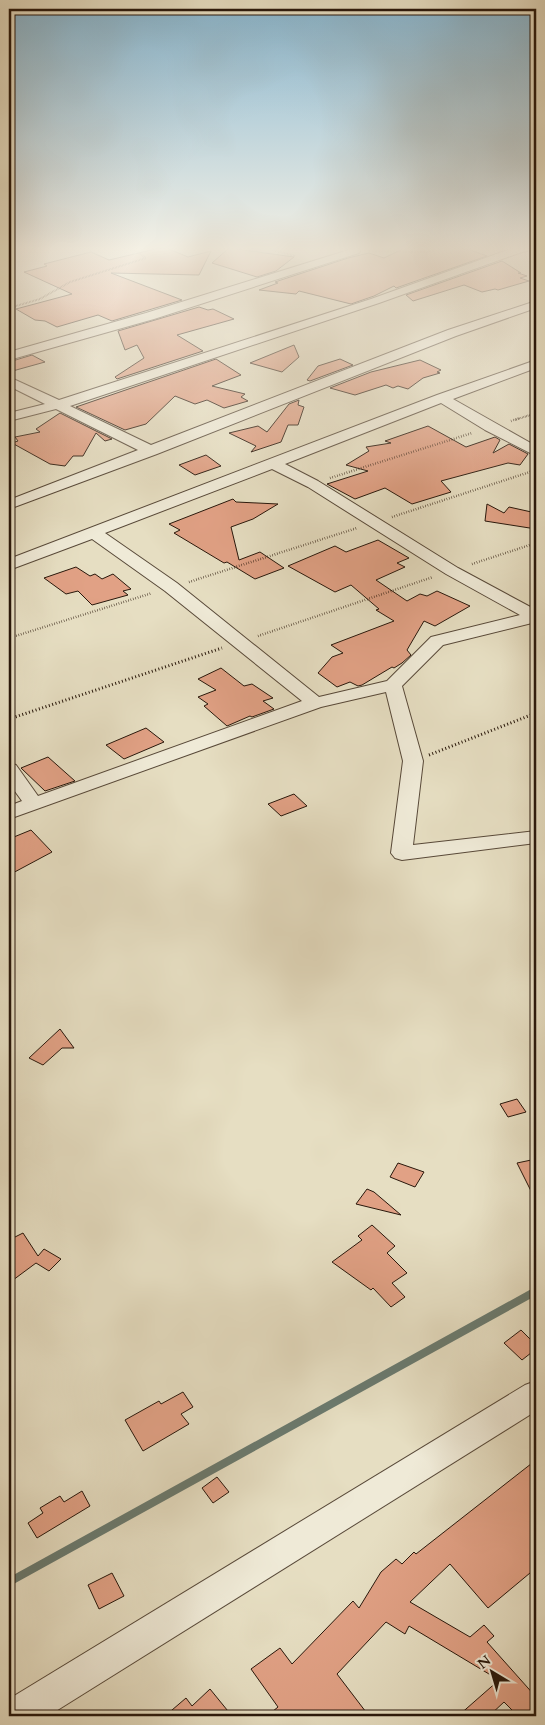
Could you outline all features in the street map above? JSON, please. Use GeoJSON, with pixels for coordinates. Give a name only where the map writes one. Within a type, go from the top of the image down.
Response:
{"type":"FeatureCollection","features":[{"type":"Feature","properties":{"kind":"street"},"geometry":{"type":"LineString","coordinates":[[9,356],[109,328]]}},
{"type":"Feature","properties":{"kind":"street"},"geometry":{"type":"LineString","coordinates":[[9,417],[58,405],[290,328]]}},
{"type":"Feature","properties":{"kind":"street"},"geometry":{"type":"LineString","coordinates":[[9,505],[468,328]]}},
{"type":"Feature","properties":{"kind":"street"},"geometry":{"type":"LineString","coordinates":[[9,565],[442,398],[536,364]]}},
{"type":"Feature","properties":{"kind":"street"},"geometry":{"type":"LineString","coordinates":[[9,381],[152,451]]}},
{"type":"Feature","properties":{"kind":"street"},"geometry":{"type":"LineString","coordinates":[[442,398],[490,428],[536,452]]}},
{"type":"Feature","properties":{"kind":"street"},"geometry":{"type":"LineString","coordinates":[[274,464],[313,484],[452,571],[536,616]]}},
{"type":"Feature","properties":{"kind":"street"},"geometry":{"type":"LineString","coordinates":[[94,533],[171,587],[315,702]]}},
{"type":"Feature","properties":{"kind":"street"},"geometry":{"type":"LineString","coordinates":[[9,813],[315,702],[393,685],[437,642],[536,616]]}},
{"type":"Feature","properties":{"kind":"street"},"geometry":{"type":"LineString","coordinates":[[393,685],[412,761],[402,853],[536,837]]}},
{"type":"Feature","properties":{"kind":"street"},"geometry":{"type":"LineString","coordinates":[[9,769],[34,804]]}},
{"type":"Feature","properties":{"kind":"street"},"geometry":{"type":"LineString","coordinates":[[15,1716],[536,1395]]}},
{"type":"Feature","properties":{"kind":"path"},"geometry":{"type":"LineString","coordinates":[[313,484],[536,414]]}},
{"type":"Feature","properties":{"kind":"path"},"geometry":{"type":"LineString","coordinates":[[9,638],[536,470]]}},
{"type":"Feature","properties":{"kind":"path"},"geometry":{"type":"LineString","coordinates":[[9,719],[536,543]]}},
{"type":"Feature","properties":{"kind":"path"},"geometry":{"type":"LineString","coordinates":[[412,761],[536,713]]}},
{"type":"Feature","properties":{"kind":"building"},"geometry":{"type":"Polygon","coordinates":[[[130,328],[204,328],[177,335],[203,351],[117,379],[115,377],[144,358],[137,345],[125,350],[118,331],[130,328]]]}},
{"type":"Feature","properties":{"kind":"building"},"geometry":{"type":"Polygon","coordinates":[[[294,345],[299,357],[282,372],[250,363],[294,345]]]}},
{"type":"Feature","properties":{"kind":"building"},"geometry":{"type":"Polygon","coordinates":[[[32,355],[45,362],[9,372],[9,362],[32,355]]]}},
{"type":"Feature","properties":{"kind":"building"},"geometry":{"type":"Polygon","coordinates":[[[216,359],[241,375],[212,386],[245,394],[241,397],[248,401],[224,408],[207,400],[195,404],[175,396],[146,424],[125,430],[76,407],[216,359]]]}},
{"type":"Feature","properties":{"kind":"building"},"geometry":{"type":"Polygon","coordinates":[[[340,359],[353,365],[310,381],[307,380],[318,366],[340,359]]]}},
{"type":"Feature","properties":{"kind":"building"},"geometry":{"type":"Polygon","coordinates":[[[420,360],[441,370],[437,372],[440,373],[423,378],[408,389],[398,386],[393,388],[386,385],[355,395],[330,388],[371,372],[420,360]]]}},
{"type":"Feature","properties":{"kind":"building"},"geometry":{"type":"Polygon","coordinates":[[[299,400],[298,405],[304,407],[298,425],[288,425],[281,442],[251,452],[256,446],[229,433],[258,426],[267,432],[289,404],[299,400]]]}},
{"type":"Feature","properties":{"kind":"building"},"geometry":{"type":"Polygon","coordinates":[[[60,413],[112,439],[105,441],[96,433],[83,456],[73,456],[65,466],[50,464],[12,443],[18,441],[15,437],[40,432],[36,429],[60,413]]]}},
{"type":"Feature","properties":{"kind":"building"},"geometry":{"type":"Polygon","coordinates":[[[428,426],[466,447],[495,437],[500,440],[493,453],[509,444],[528,454],[520,465],[508,463],[441,481],[451,492],[412,504],[385,488],[355,499],[327,484],[368,471],[346,465],[369,451],[366,447],[391,443],[385,441],[428,426]]]}},
{"type":"Feature","properties":{"kind":"building"},"geometry":{"type":"Polygon","coordinates":[[[206,455],[221,466],[195,475],[179,465],[206,455]]]}},
{"type":"Feature","properties":{"kind":"building"},"geometry":{"type":"Polygon","coordinates":[[[233,499],[236,502],[278,504],[253,519],[231,527],[239,560],[260,552],[284,568],[255,579],[174,533],[180,530],[169,524],[233,499]]]}},
{"type":"Feature","properties":{"kind":"building"},"geometry":{"type":"Polygon","coordinates":[[[487,504],[504,513],[509,507],[536,513],[536,529],[485,521],[487,504]]]}},
{"type":"Feature","properties":{"kind":"building"},"geometry":{"type":"Polygon","coordinates":[[[378,540],[409,558],[397,563],[405,567],[376,580],[407,601],[420,594],[427,596],[437,591],[470,606],[435,626],[424,621],[407,650],[411,655],[394,668],[392,667],[362,685],[358,686],[350,682],[337,687],[318,673],[332,657],[343,653],[331,645],[394,621],[376,610],[379,609],[351,585],[335,592],[288,566],[335,546],[346,552],[378,540]]]}},
{"type":"Feature","properties":{"kind":"building"},"geometry":{"type":"Polygon","coordinates":[[[76,567],[90,576],[95,574],[102,579],[113,574],[131,589],[123,591],[128,595],[92,605],[78,591],[66,594],[44,578],[76,567]]]}},
{"type":"Feature","properties":{"kind":"building"},"geometry":{"type":"Polygon","coordinates":[[[221,668],[244,686],[252,684],[273,698],[263,701],[274,709],[252,717],[250,716],[227,726],[204,706],[208,704],[198,697],[216,690],[198,679],[221,668]]]}},
{"type":"Feature","properties":{"kind":"building"},"geometry":{"type":"Polygon","coordinates":[[[146,728],[164,742],[124,759],[106,745],[146,728]]]}},
{"type":"Feature","properties":{"kind":"building"},"geometry":{"type":"Polygon","coordinates":[[[48,757],[75,781],[45,791],[21,768],[48,757]]]}},
{"type":"Feature","properties":{"kind":"building"},"geometry":{"type":"Polygon","coordinates":[[[294,794],[307,806],[281,816],[268,804],[294,794]]]}},
{"type":"Feature","properties":{"kind":"building"},"geometry":{"type":"Polygon","coordinates":[[[31,830],[52,852],[9,875],[9,839],[31,830]]]}},
{"type":"Feature","properties":{"kind":"building"},"geometry":{"type":"Polygon","coordinates":[[[60,1029],[74,1048],[62,1048],[43,1065],[29,1058],[60,1029]]]}},
{"type":"Feature","properties":{"kind":"building"},"geometry":{"type":"Polygon","coordinates":[[[517,1099],[526,1112],[508,1117],[500,1104],[517,1099]]]}},
{"type":"Feature","properties":{"kind":"building"},"geometry":{"type":"Polygon","coordinates":[[[536,1159],[536,1201],[517,1163],[536,1159]]]}},
{"type":"Feature","properties":{"kind":"building"},"geometry":{"type":"Polygon","coordinates":[[[398,1163],[424,1172],[415,1187],[390,1177],[398,1163]]]}},
{"type":"Feature","properties":{"kind":"building"},"geometry":{"type":"Polygon","coordinates":[[[367,1189],[374,1192],[401,1215],[356,1204],[367,1189]]]}},
{"type":"Feature","properties":{"kind":"building"},"geometry":{"type":"Polygon","coordinates":[[[372,1225],[395,1246],[387,1253],[407,1273],[392,1283],[405,1297],[391,1307],[373,1288],[371,1290],[332,1262],[362,1240],[358,1236],[372,1225]]]}},
{"type":"Feature","properties":{"kind":"building"},"geometry":{"type":"Polygon","coordinates":[[[23,1233],[38,1256],[44,1249],[61,1259],[49,1271],[36,1263],[9,1283],[9,1240],[23,1233]]]}},
{"type":"Feature","properties":{"kind":"building"},"geometry":{"type":"Polygon","coordinates":[[[521,1330],[536,1345],[536,1349],[522,1360],[504,1343],[521,1330]]]}},
{"type":"Feature","properties":{"kind":"building"},"geometry":{"type":"Polygon","coordinates":[[[183,1392],[193,1407],[181,1414],[189,1424],[143,1451],[125,1420],[159,1401],[161,1404],[183,1392]]]}},
{"type":"Feature","properties":{"kind":"building"},"geometry":{"type":"Polygon","coordinates":[[[536,1460],[536,1568],[488,1608],[450,1564],[410,1602],[470,1637],[484,1625],[494,1636],[487,1642],[536,1697],[536,1716],[518,1716],[504,1702],[489,1716],[458,1716],[499,1680],[409,1626],[405,1634],[386,1622],[337,1674],[369,1716],[267,1716],[278,1707],[251,1669],[280,1648],[292,1664],[353,1601],[359,1608],[381,1572],[396,1559],[402,1564],[414,1552],[416,1554],[536,1460]]]}},
{"type":"Feature","properties":{"kind":"building"},"geometry":{"type":"Polygon","coordinates":[[[217,1477],[229,1492],[213,1503],[202,1488],[217,1477]]]}},
{"type":"Feature","properties":{"kind":"building"},"geometry":{"type":"Polygon","coordinates":[[[82,1491],[90,1506],[37,1538],[28,1523],[43,1513],[40,1508],[60,1496],[64,1502],[82,1491]]]}},
{"type":"Feature","properties":{"kind":"building"},"geometry":{"type":"Polygon","coordinates":[[[112,1573],[124,1596],[99,1609],[88,1585],[112,1573]]]}},
{"type":"Feature","properties":{"kind":"building"},"geometry":{"type":"Polygon","coordinates":[[[210,1689],[232,1716],[165,1716],[186,1698],[192,1706],[210,1689]]]}},
{"type":"Feature","properties":{"kind":"waterway"},"geometry":{"type":"LineString","coordinates":[[9,1582],[536,1291]]}}]}
